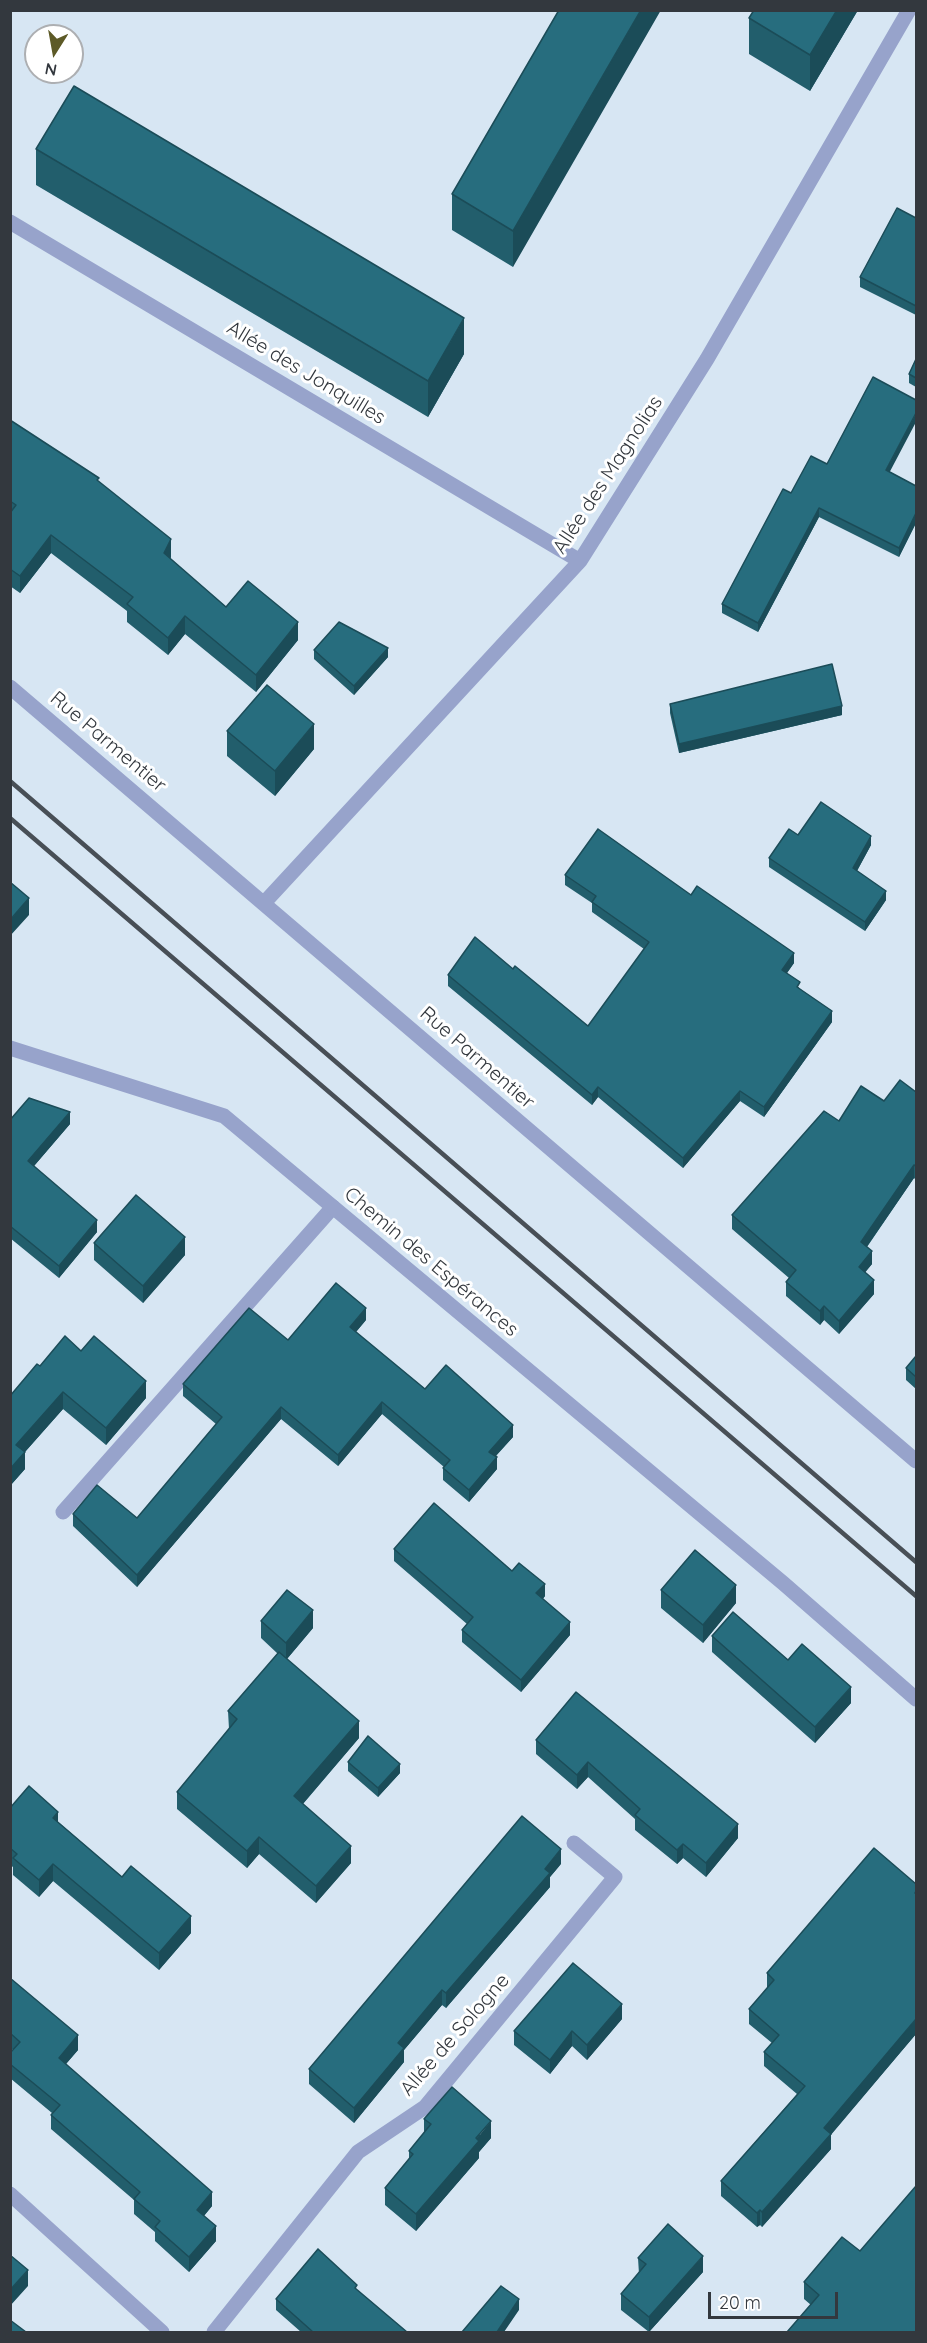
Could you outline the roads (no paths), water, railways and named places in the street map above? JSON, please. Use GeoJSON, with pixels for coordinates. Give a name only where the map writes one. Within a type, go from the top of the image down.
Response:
{"type":"FeatureCollection","features":[{"type":"Feature","properties":{"kind":"street","name":"Allée des Magnolias"},"geometry":{"type":"LineString","coordinates":[[264,903],[580,561],[707,359],[909,10]]}},
{"type":"Feature","properties":{"kind":"street","name":"Allée des Jonquilles"},"geometry":{"type":"LineString","coordinates":[[10,222],[580,561]]}},
{"type":"Feature","properties":{"kind":"street","name":"Rue Parmentier"},"geometry":{"type":"LineString","coordinates":[[10,687],[916,1461]]}},
{"type":"Feature","properties":{"kind":"street","name":"Chemin des Espérances"},"geometry":{"type":"LineString","coordinates":[[10,1048],[224,1116],[783,1583],[916,1699]]}},
{"type":"Feature","properties":{"kind":"street"},"geometry":{"type":"LineString","coordinates":[[63,1512],[333,1207]]}},
{"type":"Feature","properties":{"kind":"street","name":"Allée de Sologne"},"geometry":{"type":"LineString","coordinates":[[214,2332],[358,2152],[425,2107],[615,1877],[574,1844]]}},
{"type":"Feature","properties":{"kind":"street"},"geometry":{"type":"LineString","coordinates":[[10,2194],[162,2332]]}},
{"type":"Feature","properties":{"kind":"railway"},"geometry":{"type":"LineString","coordinates":[[10,781],[916,1562]]}},
{"type":"Feature","properties":{"kind":"railway"},"geometry":{"type":"LineString","coordinates":[[10,818],[916,1596]]}}]}
